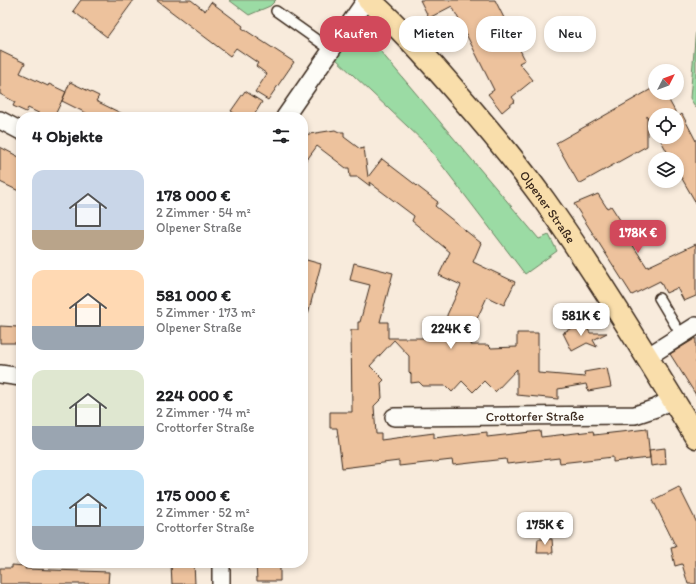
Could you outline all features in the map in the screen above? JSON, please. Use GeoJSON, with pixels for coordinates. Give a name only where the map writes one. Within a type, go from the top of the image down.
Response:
{"type":"FeatureCollection","features":[{"type":"Feature","properties":{"kind":"main road","name":"Olpener Straße"},"geometry":{"type":"LineString","coordinates":[[369,0],[392,20],[420,50],[509,154],[544,201],[592,271],[696,437]]}},
{"type":"Feature","properties":{"kind":"street"},"geometry":{"type":"LineString","coordinates":[[355,16],[366,0]]}},
{"type":"Feature","properties":{"kind":"street"},"geometry":{"type":"LineString","coordinates":[[288,112],[330,52]]}},
{"type":"Feature","properties":{"kind":"street"},"geometry":{"type":"LineString","coordinates":[[0,120],[16,128]]}},
{"type":"Feature","properties":{"kind":"street"},"geometry":{"type":"LineString","coordinates":[[647,357],[696,326]]}},
{"type":"Feature","properties":{"kind":"street"},"geometry":{"type":"LineString","coordinates":[[0,374],[16,376]]}},
{"type":"Feature","properties":{"kind":"street","name":"Crottorfer Straße"},"geometry":{"type":"LineString","coordinates":[[394,417],[635,415],[656,408],[672,398]]}},
{"type":"Feature","properties":{"kind":"street"},"geometry":{"type":"LineString","coordinates":[[220,568],[221,584]]}},
{"type":"Feature","properties":{"kind":"lane"},"geometry":{"type":"LineString","coordinates":[[276,11],[320,42]]}},
{"type":"Feature","properties":{"kind":"lane"},"geometry":{"type":"LineString","coordinates":[[659,298],[681,336]]}},
{"type":"Feature","properties":{"kind":"green space"},"geometry":{"type":"Polygon","coordinates":[[[229,0],[276,0],[270,6],[249,15],[229,0]]]}},
{"type":"Feature","properties":{"kind":"green space"},"geometry":{"type":"Polygon","coordinates":[[[696,28],[696,108],[690,98],[696,28]]]}},
{"type":"Feature","properties":{"kind":"green space"},"geometry":{"type":"Polygon","coordinates":[[[339,52],[381,52],[539,239],[549,235],[557,251],[525,274],[425,143],[335,58],[339,52]]]}},
{"type":"Feature","properties":{"kind":"building"},"geometry":{"type":"Polygon","coordinates":[[[81,0],[134,0],[107,37],[73,11],[81,0]]]}},
{"type":"Feature","properties":{"kind":"building"},"geometry":{"type":"Polygon","coordinates":[[[156,0],[191,0],[205,11],[211,2],[243,26],[242,28],[294,62],[268,100],[255,92],[267,74],[256,66],[258,63],[236,48],[230,56],[156,0]]]}},
{"type":"Feature","properties":{"kind":"building"},"geometry":{"type":"Polygon","coordinates":[[[420,0],[495,0],[503,16],[476,16],[476,52],[521,52],[525,60],[519,63],[533,80],[512,97],[515,101],[502,112],[488,94],[494,90],[468,38],[468,16],[457,16],[452,6],[433,16],[428,16],[420,0]]]}},
{"type":"Feature","properties":{"kind":"building"},"geometry":{"type":"Polygon","coordinates":[[[0,51],[25,63],[20,73],[48,86],[49,84],[66,92],[56,112],[36,112],[28,108],[26,112],[13,106],[15,102],[0,94],[0,51]]]}},
{"type":"Feature","properties":{"kind":"building"},"geometry":{"type":"Polygon","coordinates":[[[70,82],[99,96],[96,101],[119,112],[84,112],[62,101],[70,82]]]}},
{"type":"Feature","properties":{"kind":"building"},"geometry":{"type":"Polygon","coordinates":[[[245,91],[262,102],[256,112],[231,111],[245,91]]]}},
{"type":"Feature","properties":{"kind":"building"},"geometry":{"type":"Polygon","coordinates":[[[648,91],[648,100],[669,100],[673,108],[648,108],[647,146],[579,184],[556,143],[648,91]]]}},
{"type":"Feature","properties":{"kind":"building"},"geometry":{"type":"Polygon","coordinates":[[[684,118],[696,141],[696,203],[684,182],[684,152],[667,152],[663,144],[684,144],[684,118]]]}},
{"type":"Feature","properties":{"kind":"building"},"geometry":{"type":"Polygon","coordinates":[[[335,130],[344,132],[344,137],[360,149],[364,148],[368,177],[382,159],[438,202],[435,206],[481,243],[473,262],[515,282],[504,305],[487,297],[470,334],[474,335],[471,345],[488,345],[491,348],[517,347],[517,333],[538,333],[538,373],[585,377],[584,372],[607,368],[611,387],[588,391],[586,384],[558,389],[558,399],[517,395],[517,369],[495,392],[484,381],[473,392],[462,381],[452,392],[446,386],[423,386],[419,382],[411,383],[409,356],[394,340],[370,366],[384,380],[381,383],[382,398],[374,406],[376,434],[381,434],[381,440],[434,433],[434,438],[487,432],[487,437],[540,431],[541,437],[593,431],[594,435],[647,429],[650,458],[613,462],[613,457],[560,463],[559,458],[507,464],[506,459],[453,465],[452,460],[399,466],[399,461],[342,468],[337,428],[330,428],[330,412],[352,412],[351,330],[358,330],[358,322],[360,322],[370,285],[350,280],[354,263],[393,273],[380,322],[388,322],[388,338],[446,338],[447,315],[461,285],[439,275],[450,252],[412,221],[414,216],[369,182],[370,186],[358,177],[350,177],[349,168],[346,168],[317,146],[308,158],[308,134],[335,130]]]}},
{"type":"Feature","properties":{"kind":"building"},"geometry":{"type":"Polygon","coordinates":[[[0,147],[16,155],[16,190],[0,182],[0,147]]]}},
{"type":"Feature","properties":{"kind":"building"},"geometry":{"type":"Polygon","coordinates":[[[598,194],[607,208],[611,206],[635,243],[632,244],[647,267],[696,244],[696,296],[684,301],[677,288],[666,293],[660,281],[632,295],[574,204],[598,194]]]}},
{"type":"Feature","properties":{"kind":"building"},"geometry":{"type":"Polygon","coordinates":[[[308,260],[321,264],[308,314],[308,260]]]}},
{"type":"Feature","properties":{"kind":"building"},"geometry":{"type":"Polygon","coordinates":[[[584,322],[590,333],[607,333],[593,340],[597,347],[587,343],[572,351],[563,333],[566,333],[564,332],[584,322]]]}},
{"type":"Feature","properties":{"kind":"building"},"geometry":{"type":"Polygon","coordinates":[[[0,326],[16,327],[16,343],[0,343],[0,326]]]}},
{"type":"Feature","properties":{"kind":"building"},"geometry":{"type":"Polygon","coordinates":[[[696,338],[696,395],[670,354],[696,338]]]}},
{"type":"Feature","properties":{"kind":"building"},"geometry":{"type":"Polygon","coordinates":[[[665,448],[666,464],[651,466],[649,450],[665,448]]]}},
{"type":"Feature","properties":{"kind":"building"},"geometry":{"type":"Polygon","coordinates":[[[679,487],[696,521],[696,584],[688,584],[682,564],[675,566],[671,548],[676,547],[653,500],[679,487]]]}},
{"type":"Feature","properties":{"kind":"building"},"geometry":{"type":"Polygon","coordinates":[[[538,539],[552,539],[553,553],[537,553],[538,539]]]}},
{"type":"Feature","properties":{"kind":"building"},"geometry":{"type":"Polygon","coordinates":[[[12,565],[16,565],[16,568],[25,569],[109,572],[108,584],[0,584],[0,568],[12,568],[12,565]]]}},
{"type":"Feature","properties":{"kind":"building"},"geometry":{"type":"Polygon","coordinates":[[[171,568],[194,568],[195,584],[172,584],[171,568]]]}},
{"type":"Feature","properties":{"kind":"building"},"geometry":{"type":"Polygon","coordinates":[[[256,568],[280,568],[280,581],[257,581],[256,568]]]}}]}
